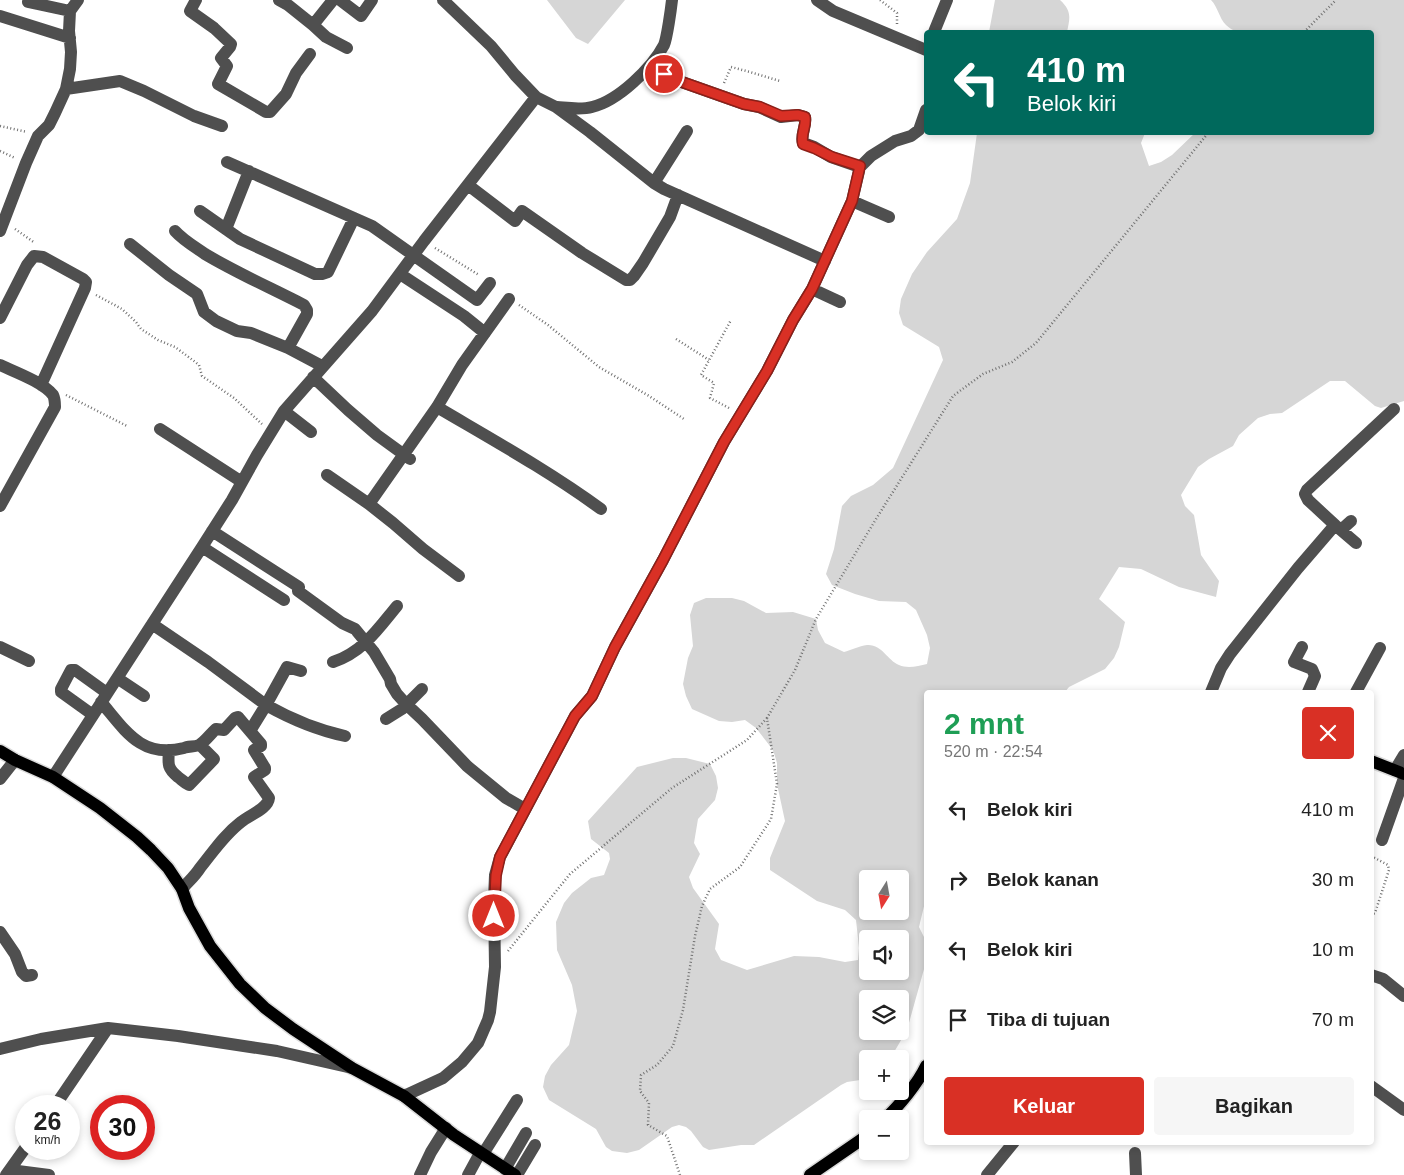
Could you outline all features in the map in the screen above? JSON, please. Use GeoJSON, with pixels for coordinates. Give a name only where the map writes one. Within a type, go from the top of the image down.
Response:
{"type":"FeatureCollection","features":[{"type":"Feature","properties":{"kind":"main road"},"geometry":{"type":"LineString","coordinates":[[0,751],[53,777],[100,808],[137,837],[168,868],[182,889],[189,908],[210,946],[240,984],[265,1008],[352,1068],[404,1096],[481,1154],[512,1173]]}},
{"type":"Feature","properties":{"kind":"main road"},"geometry":{"type":"LineString","coordinates":[[1374,762],[1401,774]]}},
{"type":"Feature","properties":{"kind":"main road"},"geometry":{"type":"LineString","coordinates":[[895,1110],[924,1070]]}},
{"type":"Feature","properties":{"kind":"main road"},"geometry":{"type":"LineString","coordinates":[[810,1175],[859,1141]]}},
{"type":"Feature","properties":{"kind":"street"},"geometry":{"type":"LineString","coordinates":[[0,231],[38,136],[52,119],[66,88],[70,69],[70,11],[78,0]]}},
{"type":"Feature","properties":{"kind":"street"},"geometry":{"type":"LineString","coordinates":[[196,0],[190,11],[214,28],[231,44],[221,58],[227,65],[227,68],[218,82],[219,85],[266,112],[270,112],[286,94],[296,73],[310,54]]}},
{"type":"Feature","properties":{"kind":"street"},"geometry":{"type":"LineString","coordinates":[[279,0],[298,5],[326,37],[348,48]]}},
{"type":"Feature","properties":{"kind":"street"},"geometry":{"type":"LineString","coordinates":[[314,25],[333,0]]}},
{"type":"Feature","properties":{"kind":"street"},"geometry":{"type":"LineString","coordinates":[[340,0],[361,16],[372,0]]}},
{"type":"Feature","properties":{"kind":"street"},"geometry":{"type":"LineString","coordinates":[[443,0],[491,46],[515,76],[536,97],[556,107],[654,183],[824,261]]}},
{"type":"Feature","properties":{"kind":"street"},"geometry":{"type":"LineString","coordinates":[[818,0],[833,11],[924,49]]}},
{"type":"Feature","properties":{"kind":"street"},"geometry":{"type":"LineString","coordinates":[[935,30],[947,0]]}},
{"type":"Feature","properties":{"kind":"street"},"geometry":{"type":"LineString","coordinates":[[556,107],[593,107],[614,97],[635,81],[649,67],[664,44],[669,1]]}},
{"type":"Feature","properties":{"kind":"street"},"geometry":{"type":"LineString","coordinates":[[28,2],[70,11]]}},
{"type":"Feature","properties":{"kind":"street"},"geometry":{"type":"LineString","coordinates":[[0,16],[70,38]]}},
{"type":"Feature","properties":{"kind":"street"},"geometry":{"type":"LineString","coordinates":[[649,67],[679,81],[744,104],[760,107],[781,116],[798,115],[805,117],[803,144],[832,157],[860,166]]}},
{"type":"Feature","properties":{"kind":"street"},"geometry":{"type":"LineString","coordinates":[[66,88],[120,81],[194,116],[222,126]]}},
{"type":"Feature","properties":{"kind":"street"},"geometry":{"type":"LineString","coordinates":[[53,777],[202,547],[284,411],[372,311],[536,97]]}},
{"type":"Feature","properties":{"kind":"street"},"geometry":{"type":"LineString","coordinates":[[404,1096],[443,1078],[462,1062],[478,1043],[490,1012],[495,966],[494,900],[498,864],[575,716],[592,696],[615,647],[663,560],[724,442],[767,371],[793,320],[812,289],[852,201],[860,166],[871,156],[895,141],[911,136],[919,130],[924,116]]}},
{"type":"Feature","properties":{"kind":"street"},"geometry":{"type":"LineString","coordinates":[[654,183],[687,131]]}},
{"type":"Feature","properties":{"kind":"street"},"geometry":{"type":"LineString","coordinates":[[227,162],[372,226],[477,300],[490,283]]}},
{"type":"Feature","properties":{"kind":"street"},"geometry":{"type":"LineString","coordinates":[[226,229],[249,171]]}},
{"type":"Feature","properties":{"kind":"street"},"geometry":{"type":"LineString","coordinates":[[468,185],[515,221],[522,211],[582,253],[626,280],[630,280],[644,263],[670,217],[678,195]]}},
{"type":"Feature","properties":{"kind":"street"},"geometry":{"type":"LineString","coordinates":[[852,201],[889,217]]}},
{"type":"Feature","properties":{"kind":"street"},"geometry":{"type":"LineString","coordinates":[[200,211],[240,239],[315,274],[328,272],[354,218]]}},
{"type":"Feature","properties":{"kind":"street"},"geometry":{"type":"LineString","coordinates":[[175,231],[197,248],[226,266],[304,305],[307,314],[288,348]]}},
{"type":"Feature","properties":{"kind":"street"},"geometry":{"type":"LineString","coordinates":[[130,244],[169,275],[197,294],[204,312],[216,321],[237,331],[251,333],[288,348],[322,366]]}},
{"type":"Feature","properties":{"kind":"street"},"geometry":{"type":"LineString","coordinates":[[0,318],[27,265],[34,256],[43,257],[83,278],[86,282],[41,385]]}},
{"type":"Feature","properties":{"kind":"street"},"geometry":{"type":"LineString","coordinates":[[400,274],[464,316],[485,333]]}},
{"type":"Feature","properties":{"kind":"street"},"geometry":{"type":"LineString","coordinates":[[812,289],[840,302]]}},
{"type":"Feature","properties":{"kind":"street"},"geometry":{"type":"LineString","coordinates":[[369,504],[407,457],[462,365],[509,299]]}},
{"type":"Feature","properties":{"kind":"street"},"geometry":{"type":"LineString","coordinates":[[0,365],[41,385],[53,396],[55,401],[55,407],[0,506]]}},
{"type":"Feature","properties":{"kind":"street"},"geometry":{"type":"LineString","coordinates":[[313,377],[377,435],[407,457]]}},
{"type":"Feature","properties":{"kind":"street"},"geometry":{"type":"LineString","coordinates":[[437,407],[575,490],[602,509]]}},
{"type":"Feature","properties":{"kind":"street"},"geometry":{"type":"LineString","coordinates":[[1356,543],[1308,500],[1305,494],[1318,479],[1394,409]]}},
{"type":"Feature","properties":{"kind":"street"},"geometry":{"type":"LineString","coordinates":[[284,411],[311,432]]}},
{"type":"Feature","properties":{"kind":"street"},"geometry":{"type":"LineString","coordinates":[[160,429],[242,482]]}},
{"type":"Feature","properties":{"kind":"street"},"geometry":{"type":"LineString","coordinates":[[327,475],[369,504],[459,576]]}},
{"type":"Feature","properties":{"kind":"street"},"geometry":{"type":"LineString","coordinates":[[1212,690],[1221,668],[1230,654],[1298,568],[1338,528],[1352,520]]}},
{"type":"Feature","properties":{"kind":"street"},"geometry":{"type":"LineString","coordinates":[[212,531],[299,587],[298,591],[306,597],[342,623],[355,629],[366,641],[397,694],[406,704],[468,766],[506,798],[525,809]]}},
{"type":"Feature","properties":{"kind":"street"},"geometry":{"type":"LineString","coordinates":[[202,547],[284,600]]}},
{"type":"Feature","properties":{"kind":"street"},"geometry":{"type":"LineString","coordinates":[[333,662],[349,656],[358,649],[378,630],[397,606]]}},
{"type":"Feature","properties":{"kind":"street"},"geometry":{"type":"LineString","coordinates":[[152,624],[266,705],[306,725],[345,736]]}},
{"type":"Feature","properties":{"kind":"street"},"geometry":{"type":"LineString","coordinates":[[0,647],[29,661]]}},
{"type":"Feature","properties":{"kind":"street"},"geometry":{"type":"LineString","coordinates":[[1302,647],[1294,662],[1312,669],[1315,676],[1309,690]]}},
{"type":"Feature","properties":{"kind":"street"},"geometry":{"type":"LineString","coordinates":[[1357,690],[1380,648]]}},
{"type":"Feature","properties":{"kind":"street"},"geometry":{"type":"LineString","coordinates":[[250,731],[266,705],[288,661],[301,670]]}},
{"type":"Feature","properties":{"kind":"street"},"geometry":{"type":"LineString","coordinates":[[93,715],[61,692],[71,670],[75,670],[104,697],[125,731],[139,744],[169,750],[200,745],[216,729],[226,729],[235,718],[238,718],[261,744],[261,746],[254,750],[266,769],[254,777],[269,798],[269,802],[240,822],[227,834],[182,889]]}},
{"type":"Feature","properties":{"kind":"street"},"geometry":{"type":"LineString","coordinates":[[117,678],[144,696]]}},
{"type":"Feature","properties":{"kind":"street"},"geometry":{"type":"LineString","coordinates":[[386,719],[402,709],[422,689]]}},
{"type":"Feature","properties":{"kind":"street"},"geometry":{"type":"LineString","coordinates":[[169,750],[169,768],[189,785],[214,759],[200,745]]}},
{"type":"Feature","properties":{"kind":"street"},"geometry":{"type":"LineString","coordinates":[[1382,840],[1401,774],[1404,755]]}},
{"type":"Feature","properties":{"kind":"street"},"geometry":{"type":"LineString","coordinates":[[0,779],[15,760]]}},
{"type":"Feature","properties":{"kind":"street"},"geometry":{"type":"LineString","coordinates":[[0,932],[15,954],[22,972],[26,976],[32,975]]}},
{"type":"Feature","properties":{"kind":"street"},"geometry":{"type":"LineString","coordinates":[[1377,977],[1404,983]]}},
{"type":"Feature","properties":{"kind":"street"},"geometry":{"type":"LineString","coordinates":[[1377,977],[1404,996]]}},
{"type":"Feature","properties":{"kind":"street"},"geometry":{"type":"LineString","coordinates":[[62,1095],[108,1028]]}},
{"type":"Feature","properties":{"kind":"street"},"geometry":{"type":"LineString","coordinates":[[0,1049],[41,1039],[108,1028],[178,1036],[277,1051],[352,1068]]}},
{"type":"Feature","properties":{"kind":"street"},"geometry":{"type":"LineString","coordinates":[[1374,1088],[1404,1110]]}},
{"type":"Feature","properties":{"kind":"street"},"geometry":{"type":"LineString","coordinates":[[468,1175],[517,1100]]}},
{"type":"Feature","properties":{"kind":"street"},"geometry":{"type":"LineString","coordinates":[[420,1175],[431,1152],[446,1128]]}},
{"type":"Feature","properties":{"kind":"street"},"geometry":{"type":"LineString","coordinates":[[512,1173],[526,1133]]}},
{"type":"Feature","properties":{"kind":"street"},"geometry":{"type":"LineString","coordinates":[[512,1173],[535,1145]]}},
{"type":"Feature","properties":{"kind":"street"},"geometry":{"type":"LineString","coordinates":[[987,1175],[1012,1145]]}},
{"type":"Feature","properties":{"kind":"street"},"geometry":{"type":"LineString","coordinates":[[1134,1153],[1136,1175]]}},
{"type":"Feature","properties":{"kind":"street"},"geometry":{"type":"LineString","coordinates":[[8,1172],[17,1160]]}},
{"type":"Feature","properties":{"kind":"street"},"geometry":{"type":"LineString","coordinates":[[8,1172],[49,1175]]}},
{"type":"Feature","properties":{"kind":"path"},"geometry":{"type":"LineString","coordinates":[[880,0],[897,13],[897,24],[892,36]]}},
{"type":"Feature","properties":{"kind":"path"},"geometry":{"type":"LineString","coordinates":[[1306,30],[1336,0]]}},
{"type":"Feature","properties":{"kind":"path"},"geometry":{"type":"LineString","coordinates":[[719,94],[731,67],[780,81]]}},
{"type":"Feature","properties":{"kind":"path"},"geometry":{"type":"LineString","coordinates":[[0,126],[38,136]]}},
{"type":"Feature","properties":{"kind":"path"},"geometry":{"type":"LineString","coordinates":[[495,966],[570,874],[672,788],[747,740],[766,718],[796,670],[816,619],[953,396],[983,374],[1012,362],[1036,343],[1207,135]]}},
{"type":"Feature","properties":{"kind":"path"},"geometry":{"type":"LineString","coordinates":[[0,151],[26,163]]}},
{"type":"Feature","properties":{"kind":"path"},"geometry":{"type":"LineString","coordinates":[[424,241],[490,283]]}},
{"type":"Feature","properties":{"kind":"path"},"geometry":{"type":"LineString","coordinates":[[94,294],[122,309],[141,329],[194,361],[199,365],[202,376],[234,398],[256,419],[272,430]]}},
{"type":"Feature","properties":{"kind":"path"},"geometry":{"type":"LineString","coordinates":[[509,299],[548,325],[599,367],[684,419]]}},
{"type":"Feature","properties":{"kind":"path"},"geometry":{"type":"LineString","coordinates":[[731,320],[701,375],[714,383],[710,398],[740,414]]}},
{"type":"Feature","properties":{"kind":"path"},"geometry":{"type":"LineString","coordinates":[[676,339],[709,360]]}},
{"type":"Feature","properties":{"kind":"path"},"geometry":{"type":"LineString","coordinates":[[680,1175],[667,1136],[648,1125],[649,1103],[640,1091],[641,1074],[657,1065],[673,1046],[683,1010],[702,906],[710,889],[740,868],[771,819],[777,784],[766,718]]}},
{"type":"Feature","properties":{"kind":"path"},"geometry":{"type":"LineString","coordinates":[[1374,858],[1388,865],[1390,870],[1374,914]]}},
{"type":"Feature","properties":{"kind":"shaded area"},"geometry":{"type":"Polygon","coordinates":[[[547,0],[625,0],[588,44],[576,38],[547,0]]]}},
{"type":"Feature","properties":{"kind":"shaded area"},"geometry":{"type":"Polygon","coordinates":[[[995,0],[1060,0],[1067,8],[1069,15],[1067,30],[989,30],[995,0]]]}},
{"type":"Feature","properties":{"kind":"shaded area"},"geometry":{"type":"Polygon","coordinates":[[[1211,0],[1404,0],[1404,401],[1381,408],[1375,406],[1345,381],[1330,381],[1282,413],[1258,418],[1239,435],[1233,446],[1198,467],[1181,495],[1185,506],[1194,515],[1201,555],[1219,581],[1216,597],[1179,587],[1141,569],[1119,567],[1099,599],[1125,622],[1119,647],[1114,658],[1105,669],[1067,690],[924,690],[924,906],[919,927],[924,937],[924,969],[909,1023],[909,990],[859,990],[859,1040],[901,1040],[895,1050],[859,1050],[859,1080],[841,1085],[754,1145],[709,1150],[703,1147],[691,1131],[679,1125],[672,1127],[639,1150],[627,1153],[612,1151],[606,1147],[596,1129],[549,1100],[543,1087],[545,1076],[551,1065],[569,1045],[577,1011],[572,985],[557,950],[556,922],[564,903],[572,893],[591,878],[604,875],[610,859],[609,853],[591,839],[588,821],[637,767],[673,758],[686,758],[710,764],[716,776],[718,788],[715,800],[698,819],[694,843],[700,854],[689,877],[693,888],[719,924],[715,949],[721,960],[747,970],[794,956],[819,957],[845,962],[858,960],[859,948],[856,920],[845,910],[817,901],[770,870],[770,858],[785,821],[777,784],[777,763],[773,750],[756,728],[745,720],[719,721],[692,709],[686,696],[683,684],[688,658],[693,646],[690,615],[694,603],[706,598],[732,598],[744,601],[766,613],[793,612],[816,619],[818,630],[825,643],[844,652],[872,645],[881,650],[895,663],[902,666],[913,667],[927,664],[930,648],[927,635],[916,610],[906,602],[879,601],[832,585],[826,574],[834,549],[842,506],[851,496],[873,485],[893,468],[943,360],[939,347],[903,325],[899,313],[901,299],[912,274],[927,252],[957,219],[970,183],[977,135],[1144,135],[1141,143],[1149,166],[1161,162],[1172,155],[1193,135],[1374,135],[1374,30],[1233,30],[1228,27],[1211,0]]]}},
{"type":"Feature","properties":{"kind":"route"},"geometry":{"type":"LineString","coordinates":[[494,916],[496,875],[500,857],[575,716],[592,696],[615,647],[663,560],[724,442],[767,371],[793,320],[812,289],[852,201],[860,166],[832,157],[803,144],[805,117],[798,115],[784,117],[760,107],[744,104],[679,81],[664,74]]}}]}
